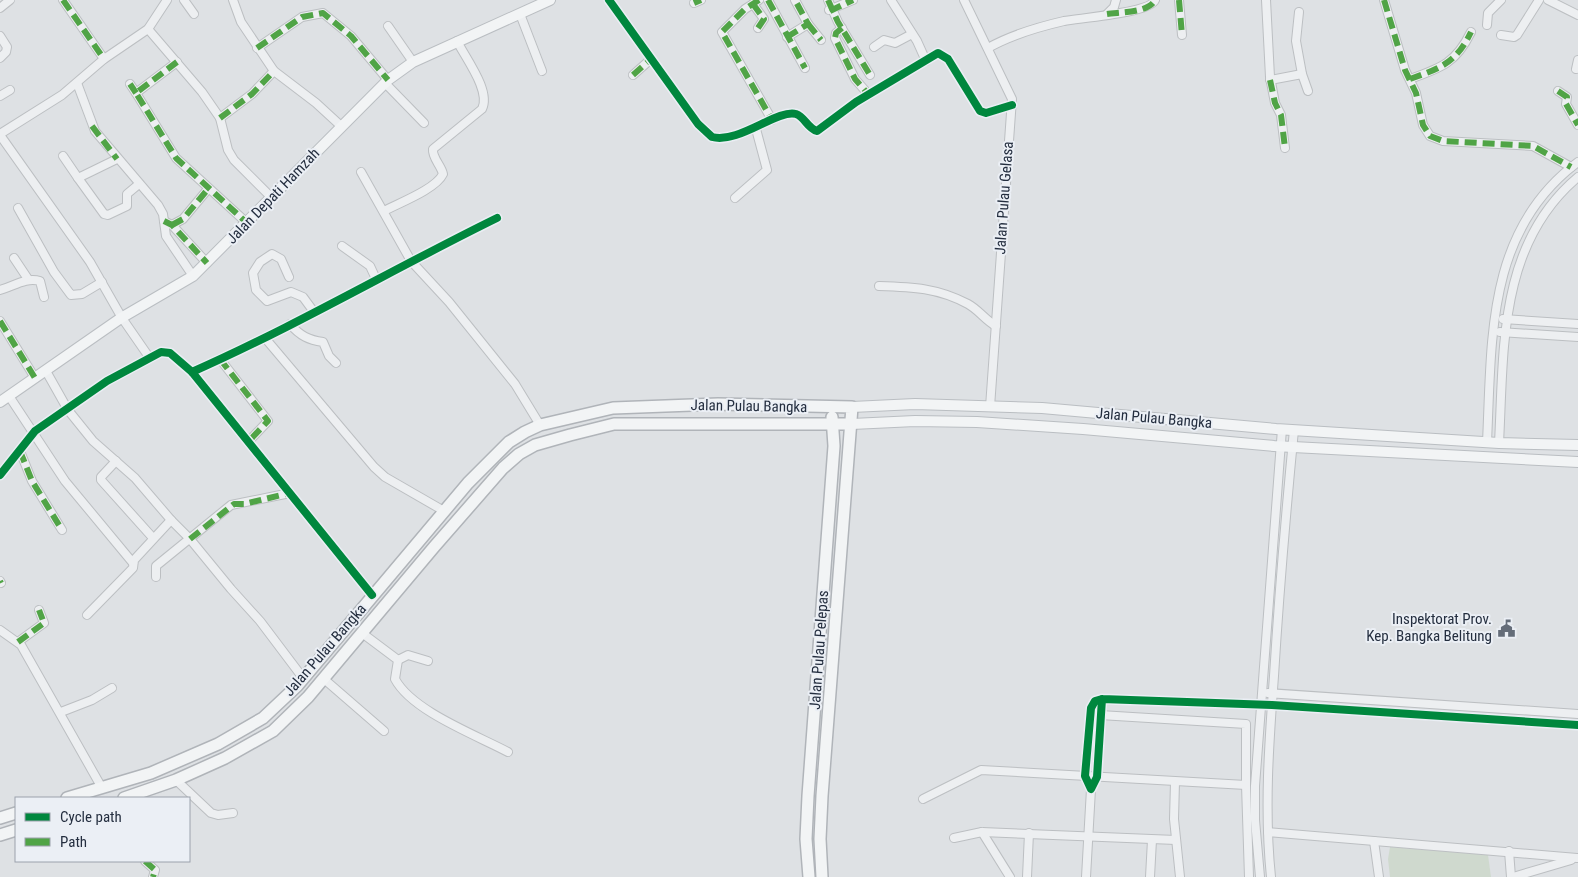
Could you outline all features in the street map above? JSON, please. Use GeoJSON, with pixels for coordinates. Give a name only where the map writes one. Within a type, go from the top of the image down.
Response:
{"type":"FeatureCollection","features":[{"type":"Feature","properties":{"kind":"highway","name":"Jalan Pulau Bangka"},"geometry":{"type":"LineString","coordinates":[[70,797],[151,773],[218,744],[263,718],[303,678],[468,483],[503,447],[540,425],[613,408],[718,404],[852,407]]}},
{"type":"Feature","properties":{"kind":"highway","name":"Jalan Pulau Pelepas"},"geometry":{"type":"LineString","coordinates":[[809,877],[806,839],[808,796],[834,455],[832,407]]}},
{"type":"Feature","properties":{"kind":"highway","name":"Jalan Pulau Pelepas"},"geometry":{"type":"LineString","coordinates":[[822,877],[820,839],[822,796],[852,407]]}},
{"type":"Feature","properties":{"kind":"highway","name":"Jalan Pulau Bangka"},"geometry":{"type":"LineString","coordinates":[[128,797],[176,780],[225,758],[273,731],[324,679],[503,468],[519,454],[535,446],[614,424],[852,424]]}},
{"type":"Feature","properties":{"kind":"highway"},"geometry":{"type":"LineString","coordinates":[[390,574],[402,585]]}},
{"type":"Feature","properties":{"kind":"highway"},"geometry":{"type":"LineString","coordinates":[[0,818],[15,813]]}},
{"type":"Feature","properties":{"kind":"highway"},"geometry":{"type":"LineString","coordinates":[[0,835],[15,830]]}},
{"type":"Feature","properties":{"kind":"main road","name":"Jalan Depati Hamzah"},"geometry":{"type":"LineString","coordinates":[[0,402],[122,318],[193,276],[386,82],[413,62],[550,0]]}},
{"type":"Feature","properties":{"kind":"main road","name":"Jalan Pulau Bangka"},"geometry":{"type":"LineString","coordinates":[[852,407],[915,404],[1042,408],[1294,430],[1499,443],[1578,445]]}},
{"type":"Feature","properties":{"kind":"main road","name":"Jalan Pulau Bangka"},"geometry":{"type":"LineString","coordinates":[[852,424],[915,421],[977,422],[1293,447],[1578,462]]}},
{"type":"Feature","properties":{"kind":"street"},"geometry":{"type":"LineString","coordinates":[[0,8],[10,0]]}},
{"type":"Feature","properties":{"kind":"street"},"geometry":{"type":"LineString","coordinates":[[62,0],[104,60]]}},
{"type":"Feature","properties":{"kind":"street"},"geometry":{"type":"LineString","coordinates":[[149,357],[122,318],[102,282],[0,135],[50,103],[104,60],[148,29],[166,0]]}},
{"type":"Feature","properties":{"kind":"street"},"geometry":{"type":"LineString","coordinates":[[184,0],[194,14]]}},
{"type":"Feature","properties":{"kind":"street"},"geometry":{"type":"LineString","coordinates":[[232,0],[257,48],[274,71],[316,103],[341,126]]}},
{"type":"Feature","properties":{"kind":"street"},"geometry":{"type":"LineString","coordinates":[[609,0],[698,124],[712,137],[729,136],[756,129],[772,120],[796,114],[809,128],[817,130],[869,95],[938,53],[948,59],[980,111],[986,113],[1012,105]]}},
{"type":"Feature","properties":{"kind":"street"},"geometry":{"type":"LineString","coordinates":[[795,0],[808,24],[821,40]]}},
{"type":"Feature","properties":{"kind":"street"},"geometry":{"type":"LineString","coordinates":[[824,0],[829,10],[834,10],[853,0]]}},
{"type":"Feature","properties":{"kind":"street"},"geometry":{"type":"LineString","coordinates":[[828,0],[870,75]]}},
{"type":"Feature","properties":{"kind":"street"},"geometry":{"type":"LineString","coordinates":[[891,0],[926,61]]}},
{"type":"Feature","properties":{"kind":"street","name":"Jalan Pulau Gelasa"},"geometry":{"type":"LineString","coordinates":[[964,0],[1008,88],[1012,105],[990,407]]}},
{"type":"Feature","properties":{"kind":"street"},"geometry":{"type":"LineString","coordinates":[[1107,14],[1114,7],[1116,0]]}},
{"type":"Feature","properties":{"kind":"street"},"geometry":{"type":"LineString","coordinates":[[988,48],[1016,35],[1063,22],[1138,10],[1155,1],[1164,0]]}},
{"type":"Feature","properties":{"kind":"street"},"geometry":{"type":"LineString","coordinates":[[1179,0],[1182,35]]}},
{"type":"Feature","properties":{"kind":"street"},"geometry":{"type":"LineString","coordinates":[[1266,0],[1270,80],[1275,103],[1281,115],[1285,148]]}},
{"type":"Feature","properties":{"kind":"street"},"geometry":{"type":"LineString","coordinates":[[1384,0],[1416,93],[1423,125],[1434,138],[1508,146],[1533,146],[1571,167]]}},
{"type":"Feature","properties":{"kind":"street"},"geometry":{"type":"LineString","coordinates":[[1488,25],[1488,13],[1501,0]]}},
{"type":"Feature","properties":{"kind":"street"},"geometry":{"type":"LineString","coordinates":[[1502,35],[1514,37],[1517,35],[1539,0]]}},
{"type":"Feature","properties":{"kind":"street"},"geometry":{"type":"LineString","coordinates":[[1548,0],[1578,15]]}},
{"type":"Feature","properties":{"kind":"street"},"geometry":{"type":"LineString","coordinates":[[770,1],[787,37],[805,68]]}},
{"type":"Feature","properties":{"kind":"street"},"geometry":{"type":"LineString","coordinates":[[758,28],[764,19],[756,2],[745,8],[722,32],[772,120]]}},
{"type":"Feature","properties":{"kind":"street"},"geometry":{"type":"LineString","coordinates":[[1299,12],[1296,41],[1302,74],[1308,91]]}},
{"type":"Feature","properties":{"kind":"street"},"geometry":{"type":"LineString","coordinates":[[257,48],[302,17],[323,13],[352,36],[386,82],[424,123]]}},
{"type":"Feature","properties":{"kind":"street"},"geometry":{"type":"LineString","coordinates":[[520,14],[542,71]]}},
{"type":"Feature","properties":{"kind":"street"},"geometry":{"type":"LineString","coordinates":[[787,37],[808,24]]}},
{"type":"Feature","properties":{"kind":"street"},"geometry":{"type":"LineString","coordinates":[[388,26],[413,62]]}},
{"type":"Feature","properties":{"kind":"street"},"geometry":{"type":"LineString","coordinates":[[842,28],[836,33],[835,38],[855,79],[869,95]]}},
{"type":"Feature","properties":{"kind":"street"},"geometry":{"type":"LineString","coordinates":[[148,29],[202,92],[220,118],[228,150],[234,160],[272,198]]}},
{"type":"Feature","properties":{"kind":"street"},"geometry":{"type":"LineString","coordinates":[[1410,79],[1440,68],[1458,56],[1472,32]]}},
{"type":"Feature","properties":{"kind":"street"},"geometry":{"type":"LineString","coordinates":[[874,47],[884,40],[895,43],[912,34]]}},
{"type":"Feature","properties":{"kind":"street"},"geometry":{"type":"LineString","coordinates":[[0,36],[7,47],[5,54],[0,58]]}},
{"type":"Feature","properties":{"kind":"street"},"geometry":{"type":"LineString","coordinates":[[384,211],[423,191],[442,178],[441,167],[434,157],[433,150],[482,109],[486,102],[485,92],[457,41]]}},
{"type":"Feature","properties":{"kind":"street"},"geometry":{"type":"LineString","coordinates":[[633,75],[652,59]]}},
{"type":"Feature","properties":{"kind":"street"},"geometry":{"type":"LineString","coordinates":[[1576,69],[1578,60]]}},
{"type":"Feature","properties":{"kind":"street"},"geometry":{"type":"LineString","coordinates":[[136,94],[177,62]]}},
{"type":"Feature","properties":{"kind":"street"},"geometry":{"type":"LineString","coordinates":[[220,118],[252,94],[274,71]]}},
{"type":"Feature","properties":{"kind":"street"},"geometry":{"type":"LineString","coordinates":[[1270,80],[1302,74]]}},
{"type":"Feature","properties":{"kind":"street"},"geometry":{"type":"LineString","coordinates":[[77,82],[92,126],[117,159],[158,206],[164,221],[166,236],[193,276]]}},
{"type":"Feature","properties":{"kind":"street"},"geometry":{"type":"LineString","coordinates":[[130,84],[176,158],[247,223]]}},
{"type":"Feature","properties":{"kind":"street"},"geometry":{"type":"LineString","coordinates":[[0,96],[10,90]]}},
{"type":"Feature","properties":{"kind":"street"},"geometry":{"type":"LineString","coordinates":[[1558,91],[1567,97],[1566,104],[1578,124]]}},
{"type":"Feature","properties":{"kind":"street"},"geometry":{"type":"LineString","coordinates":[[735,198],[767,170],[756,129]]}},
{"type":"Feature","properties":{"kind":"street"},"geometry":{"type":"LineString","coordinates":[[63,156],[106,215],[127,206],[127,194],[139,184]]}},
{"type":"Feature","properties":{"kind":"street"},"geometry":{"type":"LineString","coordinates":[[78,178],[117,159]]}},
{"type":"Feature","properties":{"kind":"street"},"geometry":{"type":"LineString","coordinates":[[1487,442],[1494,318],[1502,273],[1519,232],[1542,195],[1578,162]]}},
{"type":"Feature","properties":{"kind":"street"},"geometry":{"type":"LineString","coordinates":[[360,172],[384,211],[410,260],[449,302],[515,384],[540,425]]}},
{"type":"Feature","properties":{"kind":"street"},"geometry":{"type":"LineString","coordinates":[[1499,443],[1506,319],[1512,287],[1526,244],[1549,208],[1578,177]]}},
{"type":"Feature","properties":{"kind":"street"},"geometry":{"type":"LineString","coordinates":[[172,225],[183,219],[208,189]]}},
{"type":"Feature","properties":{"kind":"street"},"geometry":{"type":"LineString","coordinates":[[18,208],[54,272],[71,295],[82,294],[102,282]]}},
{"type":"Feature","properties":{"kind":"street"},"geometry":{"type":"LineString","coordinates":[[192,372],[265,338],[410,260],[497,218]]}},
{"type":"Feature","properties":{"kind":"street"},"geometry":{"type":"LineString","coordinates":[[164,221],[172,225],[207,263]]}},
{"type":"Feature","properties":{"kind":"street"},"geometry":{"type":"LineString","coordinates":[[342,246],[370,266],[376,279]]}},
{"type":"Feature","properties":{"kind":"street"},"geometry":{"type":"LineString","coordinates":[[290,277],[281,259],[272,254],[260,262],[253,273],[256,290],[267,301],[291,292],[303,297],[314,312]]}},
{"type":"Feature","properties":{"kind":"street"},"geometry":{"type":"LineString","coordinates":[[14,258],[28,279]]}},
{"type":"Feature","properties":{"kind":"street"},"geometry":{"type":"LineString","coordinates":[[0,290],[28,279],[40,281],[44,297]]}},
{"type":"Feature","properties":{"kind":"street"},"geometry":{"type":"LineString","coordinates":[[878,286],[935,290],[968,304],[988,322],[996,326]]}},
{"type":"Feature","properties":{"kind":"street"},"geometry":{"type":"LineString","coordinates":[[1494,318],[1578,324]]}},
{"type":"Feature","properties":{"kind":"street"},"geometry":{"type":"LineString","coordinates":[[0,321],[36,378]]}},
{"type":"Feature","properties":{"kind":"street"},"geometry":{"type":"LineString","coordinates":[[290,324],[301,335],[314,342],[323,342],[329,356],[336,363]]}},
{"type":"Feature","properties":{"kind":"street"},"geometry":{"type":"LineString","coordinates":[[1493,332],[1578,337]]}},
{"type":"Feature","properties":{"kind":"street"},"geometry":{"type":"LineString","coordinates":[[265,338],[379,472],[444,511]]}},
{"type":"Feature","properties":{"kind":"street"},"geometry":{"type":"LineString","coordinates":[[0,475],[34,431],[68,410],[107,381],[149,357],[162,352],[170,353],[192,372],[372,595]]}},
{"type":"Feature","properties":{"kind":"street"},"geometry":{"type":"LineString","coordinates":[[220,359],[268,421],[248,441]]}},
{"type":"Feature","properties":{"kind":"street"},"geometry":{"type":"LineString","coordinates":[[46,371],[68,410],[93,441],[135,478],[190,539],[231,590],[260,621],[303,678]]}},
{"type":"Feature","properties":{"kind":"street"},"geometry":{"type":"LineString","coordinates":[[9,396],[34,431],[65,481],[133,563],[134,568],[87,614]]}},
{"type":"Feature","properties":{"kind":"street"},"geometry":{"type":"LineString","coordinates":[[1260,877],[1255,820],[1260,718],[1282,429]]}},
{"type":"Feature","properties":{"kind":"street"},"geometry":{"type":"LineString","coordinates":[[1271,877],[1268,832],[1272,694],[1280,579],[1294,430]]}},
{"type":"Feature","properties":{"kind":"street"},"geometry":{"type":"LineString","coordinates":[[20,451],[32,481],[62,530]]}},
{"type":"Feature","properties":{"kind":"street"},"geometry":{"type":"LineString","coordinates":[[116,462],[101,477],[101,480],[153,538]]}},
{"type":"Feature","properties":{"kind":"street"},"geometry":{"type":"LineString","coordinates":[[156,576],[156,566],[231,505],[290,493]]}},
{"type":"Feature","properties":{"kind":"street"},"geometry":{"type":"LineString","coordinates":[[133,563],[153,538],[171,520]]}},
{"type":"Feature","properties":{"kind":"street"},"geometry":{"type":"LineString","coordinates":[[18,642],[44,623],[39,610]]}},
{"type":"Feature","properties":{"kind":"street"},"geometry":{"type":"LineString","coordinates":[[1,632],[18,642],[61,712],[102,788]]}},
{"type":"Feature","properties":{"kind":"street"},"geometry":{"type":"LineString","coordinates":[[362,633],[398,660]]}},
{"type":"Feature","properties":{"kind":"street"},"geometry":{"type":"LineString","coordinates":[[398,660],[408,655],[428,661]]}},
{"type":"Feature","properties":{"kind":"street"},"geometry":{"type":"LineString","coordinates":[[398,660],[395,679],[410,696],[427,709],[508,752]]}},
{"type":"Feature","properties":{"kind":"street"},"geometry":{"type":"LineString","coordinates":[[324,679],[384,731]]}},
{"type":"Feature","properties":{"kind":"street"},"geometry":{"type":"LineString","coordinates":[[61,712],[92,700],[112,688]]}},
{"type":"Feature","properties":{"kind":"street"},"geometry":{"type":"LineString","coordinates":[[1262,693],[1578,714]]}},
{"type":"Feature","properties":{"kind":"street"},"geometry":{"type":"LineString","coordinates":[[1086,877],[1091,789],[1097,777],[1102,699]]}},
{"type":"Feature","properties":{"kind":"street"},"geometry":{"type":"LineString","coordinates":[[1091,789],[1085,776],[1091,708],[1094,701],[1102,699],[1272,705],[1578,725]]}},
{"type":"Feature","properties":{"kind":"street"},"geometry":{"type":"LineString","coordinates":[[1100,715],[1246,724],[1260,718]]}},
{"type":"Feature","properties":{"kind":"street"},"geometry":{"type":"LineString","coordinates":[[1246,724],[1249,877]]}},
{"type":"Feature","properties":{"kind":"street"},"geometry":{"type":"LineString","coordinates":[[923,799],[981,770],[1246,785]]}},
{"type":"Feature","properties":{"kind":"street"},"geometry":{"type":"LineString","coordinates":[[176,780],[211,813],[218,815],[233,813]]}},
{"type":"Feature","properties":{"kind":"street"},"geometry":{"type":"LineString","coordinates":[[1175,782],[1174,819],[1180,877]]}},
{"type":"Feature","properties":{"kind":"street"},"geometry":{"type":"LineString","coordinates":[[1167,841],[1174,819]]}},
{"type":"Feature","properties":{"kind":"street"},"geometry":{"type":"LineString","coordinates":[[954,838],[982,832],[1176,840]]}},
{"type":"Feature","properties":{"kind":"street"},"geometry":{"type":"LineString","coordinates":[[982,832],[1010,877]]}},
{"type":"Feature","properties":{"kind":"street"},"geometry":{"type":"LineString","coordinates":[[1268,832],[1509,852],[1523,855],[1578,858]]}},
{"type":"Feature","properties":{"kind":"street"},"geometry":{"type":"LineString","coordinates":[[1027,877],[1029,834]]}},
{"type":"Feature","properties":{"kind":"street"},"geometry":{"type":"LineString","coordinates":[[1150,877],[1152,840]]}},
{"type":"Feature","properties":{"kind":"street"},"geometry":{"type":"LineString","coordinates":[[1374,842],[1379,877]]}},
{"type":"Feature","properties":{"kind":"street"},"geometry":{"type":"LineString","coordinates":[[1509,852],[1512,877],[1578,858]]}},
{"type":"Feature","properties":{"kind":"street"},"geometry":{"type":"LineString","coordinates":[[147,862],[155,870],[153,877]]}},
{"type":"Feature","properties":{"kind":"shaded area"},"geometry":{"type":"Polygon","coordinates":[[[1390,847],[1488,855],[1491,877],[1390,877],[1388,859],[1390,847]]]}},
{"type":"Feature","properties":{"kind":"marked path"},"geometry":{"type":"LineString","coordinates":[[63,0],[104,59]]}},
{"type":"Feature","properties":{"kind":"marked path"},"geometry":{"type":"LineString","coordinates":[[694,3],[701,0]]}},
{"type":"Feature","properties":{"kind":"marked path"},"geometry":{"type":"LineString","coordinates":[[759,0],[745,9],[722,32],[772,120]]}},
{"type":"Feature","properties":{"kind":"marked path"},"geometry":{"type":"LineString","coordinates":[[768,0],[805,68]]}},
{"type":"Feature","properties":{"kind":"marked path"},"geometry":{"type":"LineString","coordinates":[[787,37],[808,24],[795,0]]}},
{"type":"Feature","properties":{"kind":"marked path"},"geometry":{"type":"LineString","coordinates":[[828,0],[838,22],[870,75]]}},
{"type":"Feature","properties":{"kind":"marked path"},"geometry":{"type":"LineString","coordinates":[[830,11],[853,0]]}},
{"type":"Feature","properties":{"kind":"marked path"},"geometry":{"type":"LineString","coordinates":[[1107,14],[1141,10],[1152,4],[1155,0]]}},
{"type":"Feature","properties":{"kind":"marked path"},"geometry":{"type":"LineString","coordinates":[[1179,0],[1182,35]]}},
{"type":"Feature","properties":{"kind":"marked path"},"geometry":{"type":"LineString","coordinates":[[1384,0],[1405,70],[1416,93],[1423,125],[1430,136],[1443,141],[1533,146],[1571,167]]}},
{"type":"Feature","properties":{"kind":"marked path"},"geometry":{"type":"LineString","coordinates":[[753,4],[764,19],[758,28]]}},
{"type":"Feature","properties":{"kind":"marked path"},"geometry":{"type":"LineString","coordinates":[[257,48],[302,17],[323,13],[351,36],[388,80]]}},
{"type":"Feature","properties":{"kind":"marked path"},"geometry":{"type":"LineString","coordinates":[[808,24],[821,40]]}},
{"type":"Feature","properties":{"kind":"marked path"},"geometry":{"type":"LineString","coordinates":[[842,28],[836,33],[835,38],[855,79],[869,95]]}},
{"type":"Feature","properties":{"kind":"marked path"},"geometry":{"type":"LineString","coordinates":[[1410,79],[1439,67],[1453,58],[1460,51],[1471,32]]}},
{"type":"Feature","properties":{"kind":"marked path"},"geometry":{"type":"LineString","coordinates":[[633,75],[651,59]]}},
{"type":"Feature","properties":{"kind":"marked path"},"geometry":{"type":"LineString","coordinates":[[177,62],[136,93],[176,158],[247,223]]}},
{"type":"Feature","properties":{"kind":"marked path"},"geometry":{"type":"LineString","coordinates":[[220,118],[252,94],[274,71]]}},
{"type":"Feature","properties":{"kind":"marked path"},"geometry":{"type":"LineString","coordinates":[[1270,80],[1275,103],[1281,115],[1285,148]]}},
{"type":"Feature","properties":{"kind":"marked path"},"geometry":{"type":"LineString","coordinates":[[130,84],[136,93]]}},
{"type":"Feature","properties":{"kind":"marked path"},"geometry":{"type":"LineString","coordinates":[[1558,91],[1567,97],[1566,104],[1578,125]]}},
{"type":"Feature","properties":{"kind":"marked path"},"geometry":{"type":"LineString","coordinates":[[92,126],[117,159]]}},
{"type":"Feature","properties":{"kind":"marked path"},"geometry":{"type":"LineString","coordinates":[[172,225],[183,219],[208,189]]}},
{"type":"Feature","properties":{"kind":"marked path"},"geometry":{"type":"LineString","coordinates":[[164,221],[172,225],[207,263]]}},
{"type":"Feature","properties":{"kind":"marked path"},"geometry":{"type":"LineString","coordinates":[[0,321],[35,378]]}},
{"type":"Feature","properties":{"kind":"marked path"},"geometry":{"type":"LineString","coordinates":[[220,359],[268,421],[249,441]]}},
{"type":"Feature","properties":{"kind":"marked path"},"geometry":{"type":"LineString","coordinates":[[20,451],[32,481],[62,530]]}},
{"type":"Feature","properties":{"kind":"marked path"},"geometry":{"type":"LineString","coordinates":[[190,539],[234,504],[244,504],[290,493]]}},
{"type":"Feature","properties":{"kind":"marked path"},"geometry":{"type":"LineString","coordinates":[[18,642],[44,623],[39,610]]}},
{"type":"Feature","properties":{"kind":"marked path"},"geometry":{"type":"LineString","coordinates":[[146,862],[155,870],[153,877]]}},
{"type":"Feature","properties":{"kind":"cycle path"},"geometry":{"type":"LineString","coordinates":[[609,0],[698,124],[712,137],[734,136],[779,116],[788,114],[799,115],[811,128],[817,131],[856,102],[938,53],[948,59],[980,111],[986,113],[1012,105]]}},
{"type":"Feature","properties":{"kind":"cycle path"},"geometry":{"type":"LineString","coordinates":[[192,372],[269,336],[497,218]]}},
{"type":"Feature","properties":{"kind":"cycle path"},"geometry":{"type":"LineString","coordinates":[[0,475],[35,431],[107,381],[161,352],[170,353],[192,372],[372,595]]}},
{"type":"Feature","properties":{"kind":"cycle path"},"geometry":{"type":"LineString","coordinates":[[1102,699],[1097,777],[1091,789],[1085,776],[1091,708],[1095,701],[1102,699],[1272,705],[1578,725]]}},
{"type":"Feature","properties":{"kind":"place","name":"Inspektorat Prov. Kep. Bangka Belitung"},"geometry":{"type":"Point","coordinates":[1506,628]}}]}
